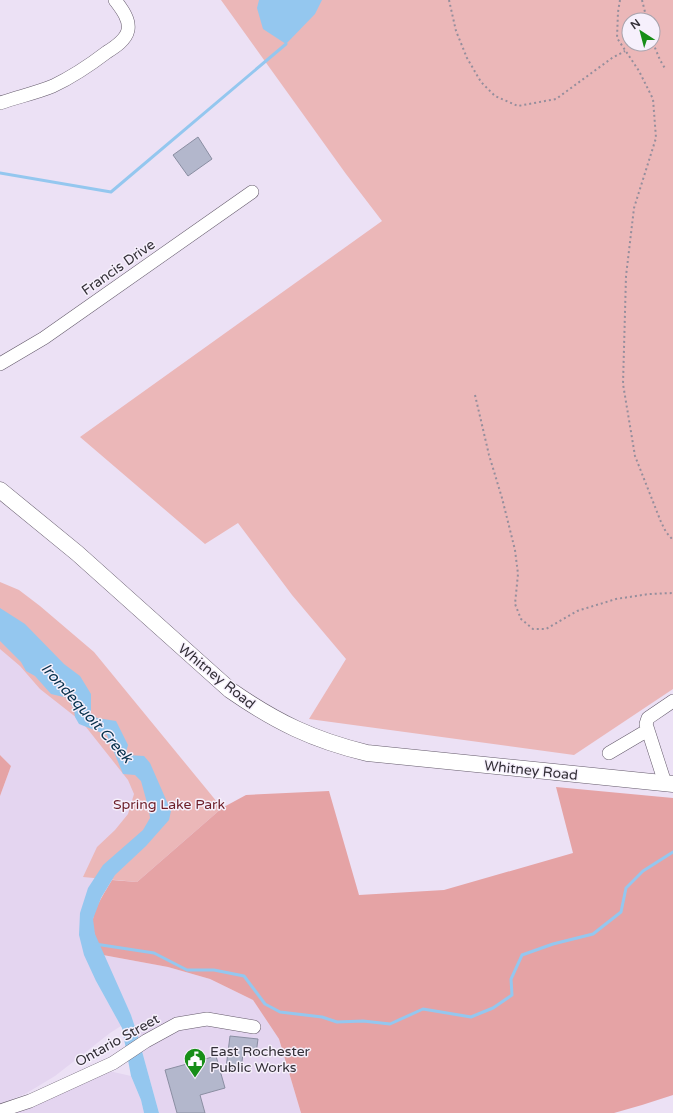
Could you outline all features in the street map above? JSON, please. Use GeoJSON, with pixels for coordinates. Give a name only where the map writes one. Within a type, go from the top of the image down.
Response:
{"type":"FeatureCollection","features":[{"type":"Feature","properties":{"kind":"main road","name":"Whitney Road"},"geometry":{"type":"LineString","coordinates":[[0,490],[77,553],[230,690],[280,722],[311,736],[338,746],[367,753],[669,784]]}},
{"type":"Feature","properties":{"kind":"street"},"geometry":{"type":"LineString","coordinates":[[0,103],[51,86],[71,77],[117,45],[126,36],[128,25],[124,14],[115,0]]}},
{"type":"Feature","properties":{"kind":"street","name":"Francis Drive"},"geometry":{"type":"LineString","coordinates":[[0,364],[44,338],[252,192]]}},
{"type":"Feature","properties":{"kind":"street"},"geometry":{"type":"LineString","coordinates":[[669,784],[646,724],[648,718],[673,701]]}},
{"type":"Feature","properties":{"kind":"street"},"geometry":{"type":"LineString","coordinates":[[609,753],[648,730]]}},
{"type":"Feature","properties":{"kind":"street","name":"Ontario Street"},"geometry":{"type":"LineString","coordinates":[[0,1111],[30,1101],[70,1084],[120,1058],[146,1041],[178,1024],[207,1019],[254,1027]]}},
{"type":"Feature","properties":{"kind":"path"},"geometry":{"type":"LineString","coordinates":[[449,0],[456,31],[461,45],[481,82],[495,96],[518,106],[556,99],[622,52]]}},
{"type":"Feature","properties":{"kind":"path"},"geometry":{"type":"LineString","coordinates":[[620,0],[617,38],[621,45]]}},
{"type":"Feature","properties":{"kind":"path"},"geometry":{"type":"LineString","coordinates":[[642,0],[645,12]]}},
{"type":"Feature","properties":{"kind":"path"},"geometry":{"type":"LineString","coordinates":[[625,52],[638,71],[653,99],[656,138],[634,208],[626,276],[623,384],[635,456],[661,522],[666,532],[673,540]]}},
{"type":"Feature","properties":{"kind":"path"},"geometry":{"type":"LineString","coordinates":[[656,52],[666,70]]}},
{"type":"Feature","properties":{"kind":"path"},"geometry":{"type":"LineString","coordinates":[[475,395],[489,455],[515,550],[518,574],[515,604],[520,619],[533,629],[546,629],[577,610],[616,599],[649,594],[673,593]]}},
{"type":"Feature","properties":{"kind":"shaded area"},"geometry":{"type":"Polygon","coordinates":[[[0,641],[95,731],[135,775],[144,793],[103,865],[96,981],[121,1026],[55,1076],[25,1094],[0,1104],[0,796],[11,766],[0,755],[0,641]]]}},
{"type":"Feature","properties":{"kind":"shaded area"},"geometry":{"type":"Polygon","coordinates":[[[0,755],[11,766],[0,796],[0,755]]]}},
{"type":"Feature","properties":{"kind":"shaded area"},"geometry":{"type":"Polygon","coordinates":[[[556,787],[673,798],[673,1095],[614,1113],[301,1113],[279,1039],[253,1000],[210,979],[168,967],[103,955],[94,933],[94,914],[112,880],[137,882],[222,808],[246,795],[329,791],[359,895],[444,890],[573,853],[556,787]]]}},
{"type":"Feature","properties":{"kind":"shaded area"},"geometry":{"type":"Polygon","coordinates":[[[103,955],[168,967],[210,979],[253,1000],[279,1039],[301,1113],[159,1113],[131,1015],[103,955]]]}},
{"type":"Feature","properties":{"kind":"shaded area"},"geometry":{"type":"Polygon","coordinates":[[[109,1071],[131,1076],[141,1100],[144,1113],[12,1113],[79,1086],[109,1071]]]}},
{"type":"Feature","properties":{"kind":"green space"},"geometry":{"type":"Polygon","coordinates":[[[221,0],[673,0],[673,689],[574,755],[309,719],[346,659],[292,595],[238,523],[205,544],[80,437],[382,221],[346,174],[221,0]]]}},
{"type":"Feature","properties":{"kind":"green space","name":"Spring Lake Park"},"geometry":{"type":"Polygon","coordinates":[[[0,582],[19,590],[94,652],[222,808],[137,882],[83,877],[97,847],[115,830],[128,814],[134,794],[128,780],[82,722],[40,689],[20,666],[0,649],[0,582]]]}},
{"type":"Feature","properties":{"kind":"water"},"geometry":{"type":"Polygon","coordinates":[[[259,0],[322,0],[315,14],[286,44],[263,29],[257,8],[259,0]]]}},
{"type":"Feature","properties":{"kind":"water","name":"Irondequoit Creek"},"geometry":{"type":"Polygon","coordinates":[[[0,608],[25,624],[64,664],[80,676],[91,694],[91,714],[97,718],[116,721],[128,745],[126,752],[128,755],[144,756],[150,763],[171,811],[169,820],[146,846],[115,875],[101,898],[93,919],[95,934],[131,1015],[159,1113],[144,1113],[141,1100],[131,1076],[122,1028],[96,981],[84,955],[79,935],[80,913],[88,888],[103,865],[143,830],[150,818],[141,781],[135,775],[123,774],[107,735],[79,724],[68,698],[51,694],[35,676],[26,671],[21,662],[0,641],[0,608]]]}},
{"type":"Feature","properties":{"kind":"building"},"geometry":{"type":"Polygon","coordinates":[[[198,137],[212,159],[188,176],[173,155],[198,137]]]}},
{"type":"Feature","properties":{"kind":"building"},"geometry":{"type":"Polygon","coordinates":[[[230,1036],[258,1039],[256,1054],[243,1053],[241,1070],[226,1068],[230,1036]]]}},
{"type":"Feature","properties":{"kind":"building","name":"East Rochester Public Works"},"geometry":{"type":"Polygon","coordinates":[[[216,1056],[225,1088],[200,1095],[205,1113],[177,1113],[165,1070],[216,1056]]]}},
{"type":"Feature","properties":{"kind":"waterway"},"geometry":{"type":"LineString","coordinates":[[0,173],[111,192],[286,44]]}},
{"type":"Feature","properties":{"kind":"waterway"},"geometry":{"type":"LineString","coordinates":[[95,944],[154,953],[187,970],[214,970],[244,976],[265,1004],[280,1012],[322,1017],[337,1022],[363,1021],[390,1024],[423,1009],[471,1017],[493,1008],[512,995],[511,979],[522,955],[553,944],[593,934],[621,912],[626,888],[643,871],[673,852]]}},
{"type":"Feature","properties":{"kind":"place","name":"East Rochester Public Works"},"geometry":{"type":"Point","coordinates":[195,1078]}}]}
